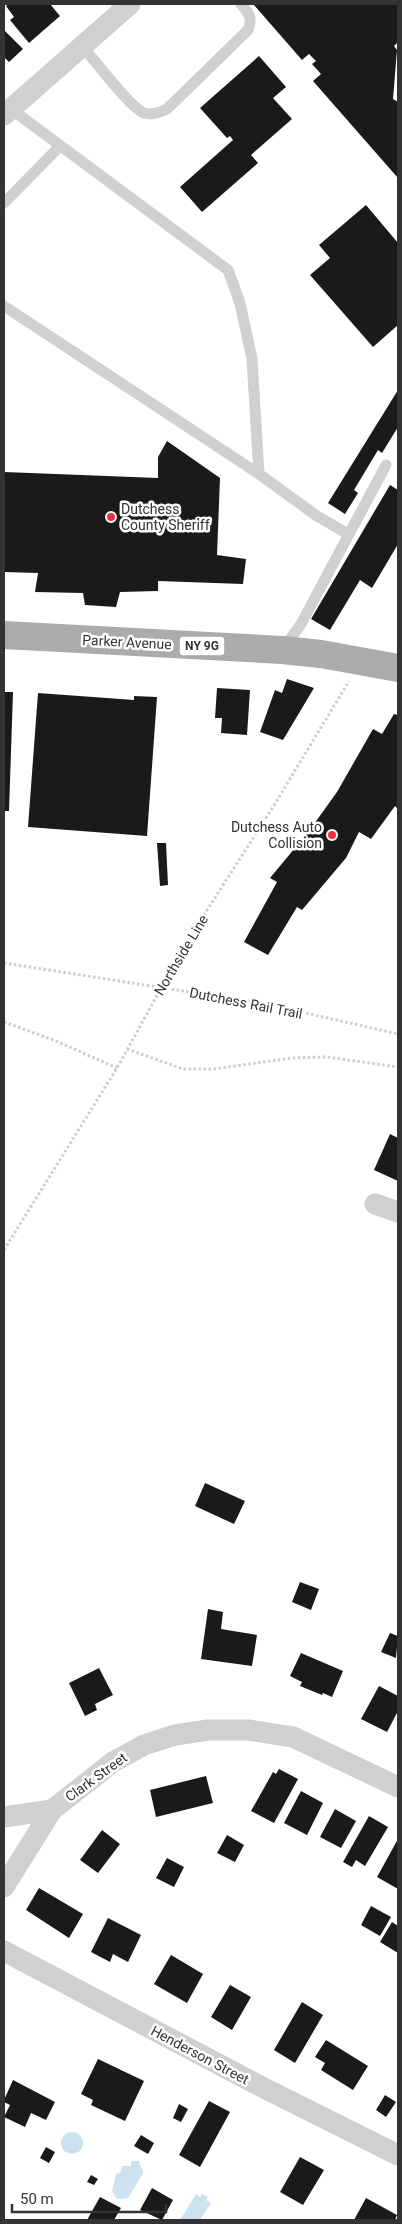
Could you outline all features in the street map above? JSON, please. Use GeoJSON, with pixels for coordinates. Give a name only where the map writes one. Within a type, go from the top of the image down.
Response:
{"type":"FeatureCollection","features":[{"type":"Feature","properties":{"kind":"main road","name":"Parker Avenue"},"geometry":{"type":"LineString","coordinates":[[4,635],[282,650],[398,668]]}},
{"type":"Feature","properties":{"kind":"street"},"geometry":{"type":"LineString","coordinates":[[7,112],[130,4]]}},
{"type":"Feature","properties":{"kind":"street"},"geometry":{"type":"LineString","coordinates":[[375,1204],[398,1212]]}},
{"type":"Feature","properties":{"kind":"street","name":"Clark Street"},"geometry":{"type":"LineString","coordinates":[[4,1887],[52,1810],[112,1762],[144,1745],[176,1735],[208,1730],[248,1730],[293,1737],[398,1787]]}},
{"type":"Feature","properties":{"kind":"street"},"geometry":{"type":"LineString","coordinates":[[4,1817],[52,1810]]}},
{"type":"Feature","properties":{"kind":"street","name":"Henderson Street"},"geometry":{"type":"LineString","coordinates":[[4,1951],[262,2087],[398,2155]]}},
{"type":"Feature","properties":{"kind":"lane"},"geometry":{"type":"LineString","coordinates":[[82,46],[128,100],[144,113],[155,114],[167,109],[248,30],[251,22],[250,14],[241,4]]}},
{"type":"Feature","properties":{"kind":"lane"},"geometry":{"type":"LineString","coordinates":[[7,112],[59,147],[228,270],[240,303],[252,359],[259,474]]}},
{"type":"Feature","properties":{"kind":"lane"},"geometry":{"type":"LineString","coordinates":[[4,203],[59,147]]}},
{"type":"Feature","properties":{"kind":"lane"},"geometry":{"type":"LineString","coordinates":[[4,306],[259,474],[317,516],[348,534]]}},
{"type":"Feature","properties":{"kind":"lane"},"geometry":{"type":"LineString","coordinates":[[282,650],[301,624],[386,465]]}},
{"type":"Feature","properties":{"kind":"path","name":"Northside Line"},"geometry":{"type":"LineString","coordinates":[[4,1250],[117,1068],[186,943],[273,807],[361,662]]}},
{"type":"Feature","properties":{"kind":"path","name":"Dutchess Rail Trail"},"geometry":{"type":"LineString","coordinates":[[4,964],[266,1004],[398,1034]]}},
{"type":"Feature","properties":{"kind":"path"},"geometry":{"type":"LineString","coordinates":[[4,1022],[56,1040],[117,1068]]}},
{"type":"Feature","properties":{"kind":"path"},"geometry":{"type":"LineString","coordinates":[[127,1049],[183,1069],[214,1069],[292,1058],[327,1057],[398,1067]]}},
{"type":"Feature","properties":{"kind":"water"},"geometry":{"type":"Polygon","coordinates":[[[72,2132],[80,2135],[83,2143],[80,2151],[72,2154],[64,2151],[61,2143],[64,2135],[72,2132]]]}},
{"type":"Feature","properties":{"kind":"water"},"geometry":{"type":"Polygon","coordinates":[[[131,2161],[139,2161],[143,2173],[128,2198],[117,2199],[112,2191],[116,2174],[121,2172],[122,2166],[131,2166],[131,2161]]]}},
{"type":"Feature","properties":{"kind":"water"},"geometry":{"type":"Polygon","coordinates":[[[196,2194],[200,2197],[202,2194],[208,2197],[206,2200],[211,2203],[200,2220],[180,2220],[196,2194]]]}},
{"type":"Feature","properties":{"kind":"building"},"geometry":{"type":"Polygon","coordinates":[[[9,4],[50,4],[60,16],[29,43],[10,20],[14,17],[6,6],[9,4]]]}},
{"type":"Feature","properties":{"kind":"building"},"geometry":{"type":"Polygon","coordinates":[[[398,4],[398,42],[394,46],[397,50],[393,99],[398,102],[398,178],[313,81],[321,74],[312,64],[316,61],[309,54],[302,60],[254,5],[398,4]]]}},
{"type":"Feature","properties":{"kind":"building"},"geometry":{"type":"Polygon","coordinates":[[[4,30],[23,49],[9,62],[4,57],[4,30]]]}},
{"type":"Feature","properties":{"kind":"building"},"geometry":{"type":"Polygon","coordinates":[[[259,56],[286,87],[273,98],[292,119],[251,155],[258,163],[202,212],[180,187],[233,140],[230,136],[227,138],[200,108],[259,56]]]}},
{"type":"Feature","properties":{"kind":"building"},"geometry":{"type":"Polygon","coordinates":[[[366,205],[398,243],[398,325],[373,347],[310,275],[330,258],[319,245],[366,205]]]}},
{"type":"Feature","properties":{"kind":"building"},"geometry":{"type":"Polygon","coordinates":[[[398,390],[398,427],[382,453],[378,450],[354,490],[358,493],[345,514],[328,503],[398,390]]]}},
{"type":"Feature","properties":{"kind":"building","name":"Dutchess County Sheriff"},"geometry":{"type":"Polygon","coordinates":[[[167,441],[220,478],[217,555],[246,559],[243,584],[158,581],[158,591],[120,592],[116,607],[85,605],[83,593],[35,592],[38,573],[4,572],[4,472],[158,478],[158,457],[167,441]]]}},
{"type":"Feature","properties":{"kind":"building"},"geometry":{"type":"Polygon","coordinates":[[[390,485],[398,490],[398,544],[372,588],[360,580],[330,630],[311,619],[390,485]]]}},
{"type":"Feature","properties":{"kind":"building"},"geometry":{"type":"Polygon","coordinates":[[[287,679],[314,688],[283,740],[260,732],[275,690],[282,693],[287,679]]]}},
{"type":"Feature","properties":{"kind":"building"},"geometry":{"type":"Polygon","coordinates":[[[217,688],[250,690],[247,735],[221,733],[222,718],[215,718],[217,688]]]}},
{"type":"Feature","properties":{"kind":"building"},"geometry":{"type":"Polygon","coordinates":[[[4,692],[13,692],[9,811],[4,811],[4,692]]]}},
{"type":"Feature","properties":{"kind":"building"},"geometry":{"type":"Polygon","coordinates":[[[38,693],[134,700],[134,696],[157,697],[147,836],[28,827],[38,693]]]}},
{"type":"Feature","properties":{"kind":"building","name":"Dutchess Auto Collision"},"geometry":{"type":"Polygon","coordinates":[[[394,714],[398,715],[398,809],[395,806],[371,839],[359,832],[346,858],[302,910],[297,907],[268,955],[244,942],[277,882],[270,878],[309,831],[337,792],[373,729],[382,734],[394,714]]]}},
{"type":"Feature","properties":{"kind":"building"},"geometry":{"type":"Polygon","coordinates":[[[157,843],[166,843],[168,885],[160,886],[157,843]]]}},
{"type":"Feature","properties":{"kind":"building"},"geometry":{"type":"Polygon","coordinates":[[[390,1134],[398,1138],[398,1181],[374,1170],[390,1134]]]}},
{"type":"Feature","properties":{"kind":"building"},"geometry":{"type":"Polygon","coordinates":[[[205,1483],[245,1501],[234,1524],[195,1506],[205,1483]]]}},
{"type":"Feature","properties":{"kind":"building"},"geometry":{"type":"Polygon","coordinates":[[[300,1582],[319,1589],[311,1610],[292,1602],[300,1582]]]}},
{"type":"Feature","properties":{"kind":"building"},"geometry":{"type":"Polygon","coordinates":[[[208,1609],[223,1612],[221,1629],[257,1635],[252,1666],[201,1659],[208,1609]]]}},
{"type":"Feature","properties":{"kind":"building"},"geometry":{"type":"Polygon","coordinates":[[[390,1633],[398,1636],[396,1658],[381,1652],[390,1633]]]}},
{"type":"Feature","properties":{"kind":"building"},"geometry":{"type":"Polygon","coordinates":[[[301,1653],[343,1671],[332,1697],[300,1686],[302,1682],[290,1676],[301,1653]]]}},
{"type":"Feature","properties":{"kind":"building"},"geometry":{"type":"Polygon","coordinates":[[[99,1668],[113,1695],[95,1704],[97,1710],[85,1716],[69,1683],[99,1668]]]}},
{"type":"Feature","properties":{"kind":"building"},"geometry":{"type":"Polygon","coordinates":[[[379,1686],[398,1696],[398,1711],[387,1732],[361,1719],[379,1686]]]}},
{"type":"Feature","properties":{"kind":"building"},"geometry":{"type":"Polygon","coordinates":[[[279,1769],[298,1779],[274,1823],[251,1811],[273,1772],[276,1774],[279,1769]]]}},
{"type":"Feature","properties":{"kind":"building"},"geometry":{"type":"Polygon","coordinates":[[[206,1776],[213,1803],[156,1817],[150,1790],[206,1776]]]}},
{"type":"Feature","properties":{"kind":"building"},"geometry":{"type":"Polygon","coordinates":[[[301,1791],[323,1803],[307,1835],[284,1823],[301,1791]]]}},
{"type":"Feature","properties":{"kind":"building"},"geometry":{"type":"Polygon","coordinates":[[[335,1809],[356,1821],[341,1848],[320,1837],[335,1809]]]}},
{"type":"Feature","properties":{"kind":"building"},"geometry":{"type":"Polygon","coordinates":[[[369,1816],[388,1827],[365,1866],[356,1860],[352,1867],[343,1862],[369,1816]]]}},
{"type":"Feature","properties":{"kind":"building"},"geometry":{"type":"Polygon","coordinates":[[[102,1830],[120,1844],[98,1873],[80,1860],[102,1830]]]}},
{"type":"Feature","properties":{"kind":"building"},"geometry":{"type":"Polygon","coordinates":[[[227,1835],[244,1845],[235,1862],[217,1853],[227,1835]]]}},
{"type":"Feature","properties":{"kind":"building"},"geometry":{"type":"Polygon","coordinates":[[[398,1839],[398,1889],[377,1877],[398,1839]]]}},
{"type":"Feature","properties":{"kind":"building"},"geometry":{"type":"Polygon","coordinates":[[[167,1858],[184,1867],[174,1887],[156,1878],[167,1858]]]}},
{"type":"Feature","properties":{"kind":"building"},"geometry":{"type":"Polygon","coordinates":[[[39,1888],[83,1914],[69,1938],[26,1910],[39,1888]]]}},
{"type":"Feature","properties":{"kind":"building"},"geometry":{"type":"Polygon","coordinates":[[[371,1906],[391,1917],[380,1936],[361,1925],[371,1906]]]}},
{"type":"Feature","properties":{"kind":"building"},"geometry":{"type":"Polygon","coordinates":[[[108,1918],[141,1935],[128,1962],[113,1954],[110,1962],[91,1952],[108,1918]]]}},
{"type":"Feature","properties":{"kind":"building"},"geometry":{"type":"Polygon","coordinates":[[[392,1922],[398,1926],[398,1953],[380,1942],[392,1922]]]}},
{"type":"Feature","properties":{"kind":"building"},"geometry":{"type":"Polygon","coordinates":[[[171,1955],[203,1974],[187,2003],[154,1984],[171,1955]]]}},
{"type":"Feature","properties":{"kind":"building"},"geometry":{"type":"Polygon","coordinates":[[[230,1985],[251,1997],[232,2030],[211,2017],[230,1985]]]}},
{"type":"Feature","properties":{"kind":"building"},"geometry":{"type":"Polygon","coordinates":[[[302,2002],[323,2015],[295,2063],[274,2050],[302,2002]]]}},
{"type":"Feature","properties":{"kind":"building"},"geometry":{"type":"Polygon","coordinates":[[[326,2040],[368,2066],[353,2090],[321,2070],[325,2063],[315,2057],[326,2040]]]}},
{"type":"Feature","properties":{"kind":"building"},"geometry":{"type":"Polygon","coordinates":[[[98,2059],[144,2081],[125,2121],[91,2105],[93,2100],[81,2094],[98,2059]]]}},
{"type":"Feature","properties":{"kind":"building"},"geometry":{"type":"Polygon","coordinates":[[[13,2080],[55,2102],[46,2120],[31,2113],[25,2127],[4,2117],[10,2105],[4,2102],[4,2100],[13,2080]]]}},
{"type":"Feature","properties":{"kind":"building"},"geometry":{"type":"Polygon","coordinates":[[[385,2095],[396,2102],[386,2117],[376,2110],[385,2095]]]}},
{"type":"Feature","properties":{"kind":"building"},"geometry":{"type":"Polygon","coordinates":[[[209,2101],[230,2112],[200,2167],[179,2155],[209,2101]]]}},
{"type":"Feature","properties":{"kind":"building"},"geometry":{"type":"Polygon","coordinates":[[[179,2104],[188,2109],[181,2122],[173,2118],[179,2104]]]}},
{"type":"Feature","properties":{"kind":"building"},"geometry":{"type":"Polygon","coordinates":[[[141,2135],[154,2143],[148,2154],[134,2146],[141,2135]]]}},
{"type":"Feature","properties":{"kind":"building"},"geometry":{"type":"Polygon","coordinates":[[[46,2147],[55,2152],[49,2163],[40,2158],[46,2147]]]}},
{"type":"Feature","properties":{"kind":"building"},"geometry":{"type":"Polygon","coordinates":[[[300,2157],[324,2170],[303,2205],[280,2192],[300,2157]]]}},
{"type":"Feature","properties":{"kind":"building"},"geometry":{"type":"Polygon","coordinates":[[[91,2175],[98,2179],[94,2185],[87,2182],[91,2175]]]}},
{"type":"Feature","properties":{"kind":"building"},"geometry":{"type":"Polygon","coordinates":[[[152,2188],[173,2200],[162,2220],[140,2210],[152,2188]]]}},
{"type":"Feature","properties":{"kind":"building"},"geometry":{"type":"Polygon","coordinates":[[[100,2197],[121,2208],[114,2220],[87,2220],[100,2197]]]}},
{"type":"Feature","properties":{"kind":"building"},"geometry":{"type":"Polygon","coordinates":[[[366,2198],[397,2215],[395,2220],[354,2220],[366,2198]]]}},
{"type":"Feature","properties":{"kind":"place","name":"Dutchess County Sheriff"},"geometry":{"type":"Point","coordinates":[111,517]}},
{"type":"Feature","properties":{"kind":"place","name":"Dutchess Auto Collision"},"geometry":{"type":"Point","coordinates":[332,835]}}]}
